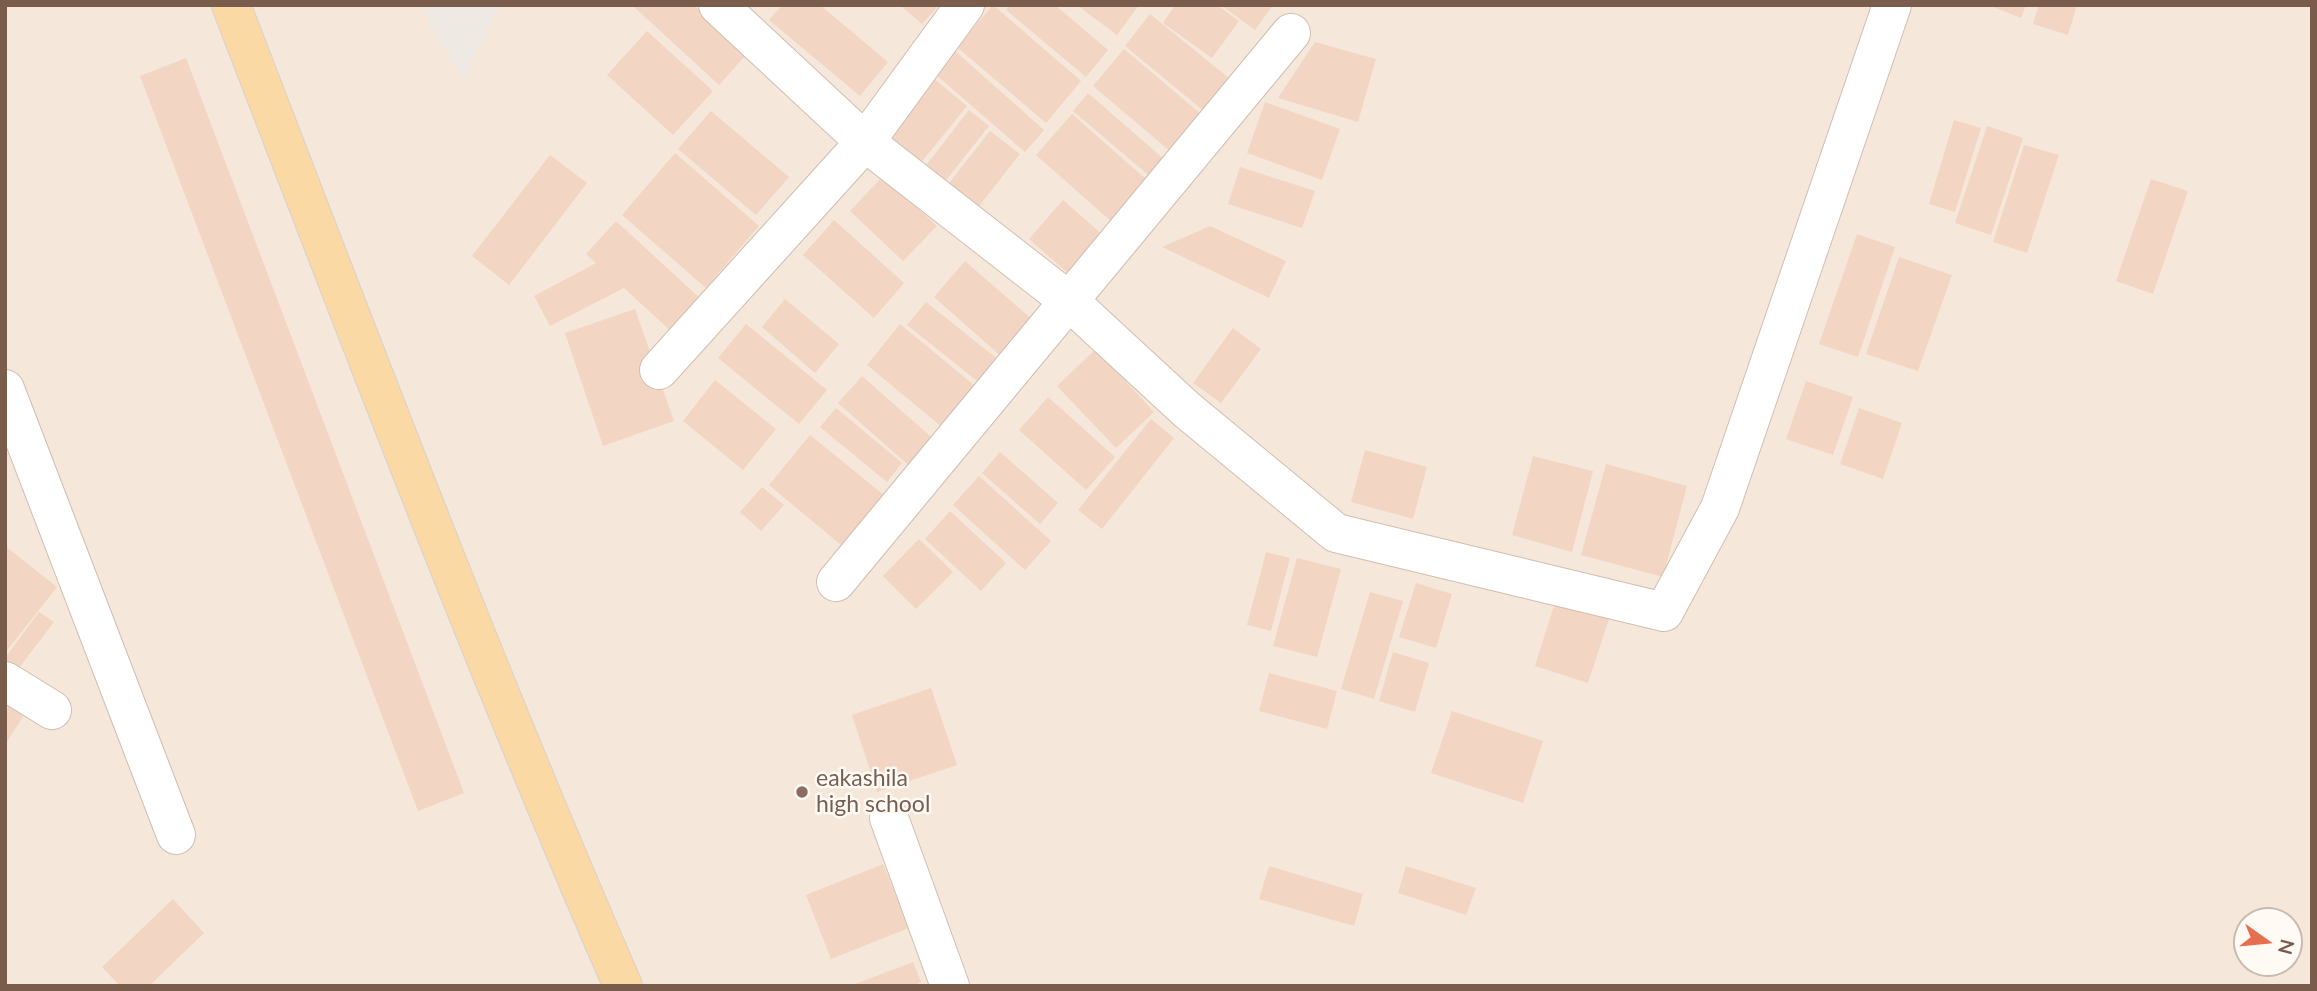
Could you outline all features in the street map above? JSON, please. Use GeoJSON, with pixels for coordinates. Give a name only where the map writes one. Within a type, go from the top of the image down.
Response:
{"type":"FeatureCollection","features":[{"type":"Feature","properties":{"kind":"main road"},"geometry":{"type":"LineString","coordinates":[[231,5],[409,467],[563,848],[623,986]]}},
{"type":"Feature","properties":{"kind":"street"},"geometry":{"type":"LineString","coordinates":[[718,5],[865,142],[1069,301],[1187,410],[1336,533],[1664,612],[1720,508],[1892,5]]}},
{"type":"Feature","properties":{"kind":"street"},"geometry":{"type":"LineString","coordinates":[[659,370],[865,142],[965,5]]}},
{"type":"Feature","properties":{"kind":"street"},"geometry":{"type":"LineString","coordinates":[[836,582],[1291,33]]}},
{"type":"Feature","properties":{"kind":"street"},"geometry":{"type":"LineString","coordinates":[[5,389],[176,835]]}},
{"type":"Feature","properties":{"kind":"street"},"geometry":{"type":"LineString","coordinates":[[5,681],[52,710]]}},
{"type":"Feature","properties":{"kind":"street"},"geometry":{"type":"LineString","coordinates":[[890,818],[950,986]]}},
{"type":"Feature","properties":{"kind":"shaded area"},"geometry":{"type":"Polygon","coordinates":[[[5,5],[2312,5],[2312,986],[5,986],[5,5]]]}},
{"type":"Feature","properties":{"kind":"shaded area"},"geometry":{"type":"Polygon","coordinates":[[[420,5],[500,5],[463,81],[420,5]]]}},
{"type":"Feature","properties":{"kind":"building"},"geometry":{"type":"Polygon","coordinates":[[[632,5],[694,5],[747,54],[719,85],[632,5]]]}},
{"type":"Feature","properties":{"kind":"building"},"geometry":{"type":"Polygon","coordinates":[[[782,5],[820,5],[888,62],[860,96],[769,20],[782,5]]]}},
{"type":"Feature","properties":{"kind":"building"},"geometry":{"type":"Polygon","coordinates":[[[900,5],[939,5],[922,24],[900,5]]]}},
{"type":"Feature","properties":{"kind":"building"},"geometry":{"type":"Polygon","coordinates":[[[993,5],[1081,81],[1046,123],[957,47],[993,5]]]}},
{"type":"Feature","properties":{"kind":"building"},"geometry":{"type":"Polygon","coordinates":[[[1010,5],[1055,5],[1108,50],[1086,77],[1006,10],[1010,5]]]}},
{"type":"Feature","properties":{"kind":"building"},"geometry":{"type":"Polygon","coordinates":[[[1077,5],[1139,5],[1117,35],[1077,5]]]}},
{"type":"Feature","properties":{"kind":"building"},"geometry":{"type":"Polygon","coordinates":[[[1175,5],[1217,5],[1239,21],[1212,58],[1163,23],[1175,5]]]}},
{"type":"Feature","properties":{"kind":"building"},"geometry":{"type":"Polygon","coordinates":[[[1221,5],[1273,5],[1255,30],[1221,5]]]}},
{"type":"Feature","properties":{"kind":"building"},"geometry":{"type":"Polygon","coordinates":[[[1988,5],[2026,5],[2021,18],[1988,5]]]}},
{"type":"Feature","properties":{"kind":"building"},"geometry":{"type":"Polygon","coordinates":[[[2039,5],[2077,5],[2068,35],[2033,24],[2039,5]]]}},
{"type":"Feature","properties":{"kind":"building"},"geometry":{"type":"Polygon","coordinates":[[[1150,14],[1230,79],[1205,112],[1125,46],[1150,14]]]}},
{"type":"Feature","properties":{"kind":"building"},"geometry":{"type":"Polygon","coordinates":[[[647,31],[713,91],[673,135],[607,75],[647,31]]]}},
{"type":"Feature","properties":{"kind":"building"},"geometry":{"type":"Polygon","coordinates":[[[1315,42],[1376,59],[1358,122],[1278,98],[1315,42]]]}},
{"type":"Feature","properties":{"kind":"building"},"geometry":{"type":"Polygon","coordinates":[[[1124,49],[1208,120],[1177,157],[1093,86],[1124,49]]]}},
{"type":"Feature","properties":{"kind":"building"},"geometry":{"type":"Polygon","coordinates":[[[954,50],[1044,130],[1025,152],[934,73],[954,50]]]}},
{"type":"Feature","properties":{"kind":"building"},"geometry":{"type":"Polygon","coordinates":[[[186,58],[464,793],[418,811],[140,76],[186,58]]]}},
{"type":"Feature","properties":{"kind":"building"},"geometry":{"type":"Polygon","coordinates":[[[926,72],[967,106],[919,165],[878,131],[926,72]]]}},
{"type":"Feature","properties":{"kind":"building"},"geometry":{"type":"Polygon","coordinates":[[[1088,93],[1173,167],[1159,184],[1073,111],[1088,93]]]}},
{"type":"Feature","properties":{"kind":"building"},"geometry":{"type":"Polygon","coordinates":[[[1265,102],[1340,129],[1322,180],[1247,153],[1265,102]]]}},
{"type":"Feature","properties":{"kind":"building"},"geometry":{"type":"Polygon","coordinates":[[[969,110],[989,126],[943,184],[924,168],[969,110]]]}},
{"type":"Feature","properties":{"kind":"building"},"geometry":{"type":"Polygon","coordinates":[[[711,111],[789,177],[756,215],[678,149],[711,111]]]}},
{"type":"Feature","properties":{"kind":"building"},"geometry":{"type":"Polygon","coordinates":[[[1072,114],[1156,188],[1120,229],[1036,155],[1072,114]]]}},
{"type":"Feature","properties":{"kind":"building"},"geometry":{"type":"Polygon","coordinates":[[[1954,120],[1981,128],[1955,212],[1929,204],[1954,120]]]}},
{"type":"Feature","properties":{"kind":"building"},"geometry":{"type":"Polygon","coordinates":[[[1987,126],[2023,138],[1991,235],[1955,223],[1987,126]]]}},
{"type":"Feature","properties":{"kind":"building"},"geometry":{"type":"Polygon","coordinates":[[[990,131],[1020,154],[976,210],[946,187],[990,131]]]}},
{"type":"Feature","properties":{"kind":"building"},"geometry":{"type":"Polygon","coordinates":[[[2024,145],[2059,155],[2027,253],[1993,242],[2024,145]]]}},
{"type":"Feature","properties":{"kind":"building"},"geometry":{"type":"Polygon","coordinates":[[[675,153],[759,226],[706,288],[622,215],[675,153]]]}},
{"type":"Feature","properties":{"kind":"building"},"geometry":{"type":"Polygon","coordinates":[[[550,155],[587,183],[509,285],[472,256],[550,155]]]}},
{"type":"Feature","properties":{"kind":"building"},"geometry":{"type":"Polygon","coordinates":[[[1240,167],[1315,191],[1302,228],[1228,204],[1240,167]]]}},
{"type":"Feature","properties":{"kind":"building"},"geometry":{"type":"Polygon","coordinates":[[[883,176],[937,226],[903,261],[850,211],[883,176]]]}},
{"type":"Feature","properties":{"kind":"building"},"geometry":{"type":"Polygon","coordinates":[[[2151,179],[2188,191],[2153,294],[2116,281],[2151,179]]]}},
{"type":"Feature","properties":{"kind":"building"},"geometry":{"type":"Polygon","coordinates":[[[1063,200],[1111,242],[1077,281],[1029,239],[1063,200]]]}},
{"type":"Feature","properties":{"kind":"building"},"geometry":{"type":"Polygon","coordinates":[[[834,220],[904,283],[874,318],[803,255],[834,220]]]}},
{"type":"Feature","properties":{"kind":"building"},"geometry":{"type":"Polygon","coordinates":[[[616,221],[703,301],[673,333],[624,288],[550,326],[534,296],[596,263],[586,254],[616,221]]]}},
{"type":"Feature","properties":{"kind":"building"},"geometry":{"type":"Polygon","coordinates":[[[1210,226],[1286,261],[1269,298],[1162,247],[1210,226]]]}},
{"type":"Feature","properties":{"kind":"building"},"geometry":{"type":"Polygon","coordinates":[[[1857,234],[1895,247],[1858,357],[1819,344],[1857,234]]]}},
{"type":"Feature","properties":{"kind":"building"},"geometry":{"type":"Polygon","coordinates":[[[1899,257],[1952,275],[1918,371],[1866,354],[1899,257]]]}},
{"type":"Feature","properties":{"kind":"building"},"geometry":{"type":"Polygon","coordinates":[[[965,261],[1035,322],[1003,358],[934,297],[965,261]]]}},
{"type":"Feature","properties":{"kind":"building"},"geometry":{"type":"Polygon","coordinates":[[[785,299],[839,344],[815,373],[762,327],[785,299]]]}},
{"type":"Feature","properties":{"kind":"building"},"geometry":{"type":"Polygon","coordinates":[[[926,302],[1005,365],[986,388],[907,325],[926,302]]]}},
{"type":"Feature","properties":{"kind":"building"},"geometry":{"type":"Polygon","coordinates":[[[635,309],[674,421],[603,446],[565,333],[635,309]]]}},
{"type":"Feature","properties":{"kind":"building"},"geometry":{"type":"Polygon","coordinates":[[[746,324],[827,390],[799,424],[718,358],[746,324]]]}},
{"type":"Feature","properties":{"kind":"building"},"geometry":{"type":"Polygon","coordinates":[[[900,324],[986,395],[953,436],[867,365],[900,324]]]}},
{"type":"Feature","properties":{"kind":"building"},"geometry":{"type":"Polygon","coordinates":[[[1233,328],[1261,349],[1221,403],[1193,383],[1233,328]]]}},
{"type":"Feature","properties":{"kind":"building"},"geometry":{"type":"Polygon","coordinates":[[[1096,349],[1154,412],[1116,448],[1057,386],[1096,349]]]}},
{"type":"Feature","properties":{"kind":"building"},"geometry":{"type":"Polygon","coordinates":[[[862,376],[938,443],[914,470],[838,403],[862,376]]]}},
{"type":"Feature","properties":{"kind":"building"},"geometry":{"type":"Polygon","coordinates":[[[715,380],[776,429],[743,470],[683,421],[715,380]]]}},
{"type":"Feature","properties":{"kind":"building"},"geometry":{"type":"Polygon","coordinates":[[[1806,381],[1853,397],[1833,455],[1786,439],[1806,381]]]}},
{"type":"Feature","properties":{"kind":"building"},"geometry":{"type":"Polygon","coordinates":[[[1048,397],[1115,457],[1086,490],[1019,430],[1048,397]]]}},
{"type":"Feature","properties":{"kind":"building"},"geometry":{"type":"Polygon","coordinates":[[[836,408],[902,463],[887,482],[820,427],[836,408]]]}},
{"type":"Feature","properties":{"kind":"building"},"geometry":{"type":"Polygon","coordinates":[[[1859,408],[1902,423],[1883,479],[1840,464],[1859,408]]]}},
{"type":"Feature","properties":{"kind":"building"},"geometry":{"type":"Polygon","coordinates":[[[1151,419],[1174,438],[1102,529],[1078,510],[1151,419]]]}},
{"type":"Feature","properties":{"kind":"building"},"geometry":{"type":"Polygon","coordinates":[[[810,435],[895,504],[853,555],[769,485],[810,435]]]}},
{"type":"Feature","properties":{"kind":"building"},"geometry":{"type":"Polygon","coordinates":[[[1365,450],[1427,467],[1413,519],[1351,502],[1365,450]]]}},
{"type":"Feature","properties":{"kind":"building"},"geometry":{"type":"Polygon","coordinates":[[[1000,452],[1058,503],[1040,524],[982,473],[1000,452]]]}},
{"type":"Feature","properties":{"kind":"building"},"geometry":{"type":"Polygon","coordinates":[[[1533,456],[1593,471],[1572,552],[1512,535],[1533,456]]]}},
{"type":"Feature","properties":{"kind":"building"},"geometry":{"type":"Polygon","coordinates":[[[1606,464],[1687,486],[1663,577],[1581,555],[1606,464]]]}},
{"type":"Feature","properties":{"kind":"building"},"geometry":{"type":"Polygon","coordinates":[[[979,476],[1051,541],[1025,570],[953,505],[979,476]]]}},
{"type":"Feature","properties":{"kind":"building"},"geometry":{"type":"Polygon","coordinates":[[[762,487],[784,505],[761,531],[740,512],[762,487]]]}},
{"type":"Feature","properties":{"kind":"building"},"geometry":{"type":"Polygon","coordinates":[[[950,511],[1006,563],[981,591],[925,539],[950,511]]]}},
{"type":"Feature","properties":{"kind":"building"},"geometry":{"type":"Polygon","coordinates":[[[919,539],[953,572],[916,609],[883,576],[919,539]]]}},
{"type":"Feature","properties":{"kind":"building"},"geometry":{"type":"Polygon","coordinates":[[[5,546],[57,587],[5,653],[5,546]]]}},
{"type":"Feature","properties":{"kind":"building"},"geometry":{"type":"Polygon","coordinates":[[[1266,552],[1290,558],[1271,631],[1247,625],[1266,552]]]}},
{"type":"Feature","properties":{"kind":"building"},"geometry":{"type":"Polygon","coordinates":[[[1297,558],[1341,569],[1317,657],[1273,646],[1297,558]]]}},
{"type":"Feature","properties":{"kind":"building"},"geometry":{"type":"Polygon","coordinates":[[[1416,583],[1452,594],[1436,648],[1399,637],[1416,583]]]}},
{"type":"Feature","properties":{"kind":"building"},"geometry":{"type":"Polygon","coordinates":[[[1370,592],[1403,601],[1374,699],[1341,689],[1370,592]]]}},
{"type":"Feature","properties":{"kind":"building"},"geometry":{"type":"Polygon","coordinates":[[[1556,599],[1610,616],[1588,683],[1535,666],[1556,599]]]}},
{"type":"Feature","properties":{"kind":"building"},"geometry":{"type":"Polygon","coordinates":[[[39,612],[54,622],[15,673],[5,665],[5,658],[39,612]]]}},
{"type":"Feature","properties":{"kind":"building"},"geometry":{"type":"Polygon","coordinates":[[[1393,652],[1429,663],[1415,712],[1379,701],[1393,652]]]}},
{"type":"Feature","properties":{"kind":"building"},"geometry":{"type":"Polygon","coordinates":[[[1269,673],[1337,691],[1327,729],[1259,711],[1269,673]]]}},
{"type":"Feature","properties":{"kind":"building"},"geometry":{"type":"Polygon","coordinates":[[[931,688],[957,765],[877,792],[852,715],[931,688]]]}},
{"type":"Feature","properties":{"kind":"building"},"geometry":{"type":"Polygon","coordinates":[[[9,706],[24,715],[5,745],[5,713],[9,706]]]}},
{"type":"Feature","properties":{"kind":"building"},"geometry":{"type":"Polygon","coordinates":[[[1452,711],[1543,741],[1523,803],[1431,773],[1452,711]]]}},
{"type":"Feature","properties":{"kind":"building"},"geometry":{"type":"Polygon","coordinates":[[[883,864],[909,928],[831,959],[806,895],[883,864]]]}},
{"type":"Feature","properties":{"kind":"building"},"geometry":{"type":"Polygon","coordinates":[[[1269,866],[1363,894],[1354,926],[1259,899],[1269,866]]]}},
{"type":"Feature","properties":{"kind":"building"},"geometry":{"type":"Polygon","coordinates":[[[1406,866],[1476,888],[1466,915],[1398,893],[1406,866]]]}},
{"type":"Feature","properties":{"kind":"building"},"geometry":{"type":"Polygon","coordinates":[[[173,899],[204,933],[149,986],[120,986],[102,967],[173,899]]]}},
{"type":"Feature","properties":{"kind":"building"},"geometry":{"type":"Polygon","coordinates":[[[913,962],[921,982],[912,986],[850,986],[913,962]]]}},
{"type":"Feature","properties":{"kind":"place","name":"eakashila high school"},"geometry":{"type":"Point","coordinates":[802,792]}}]}
